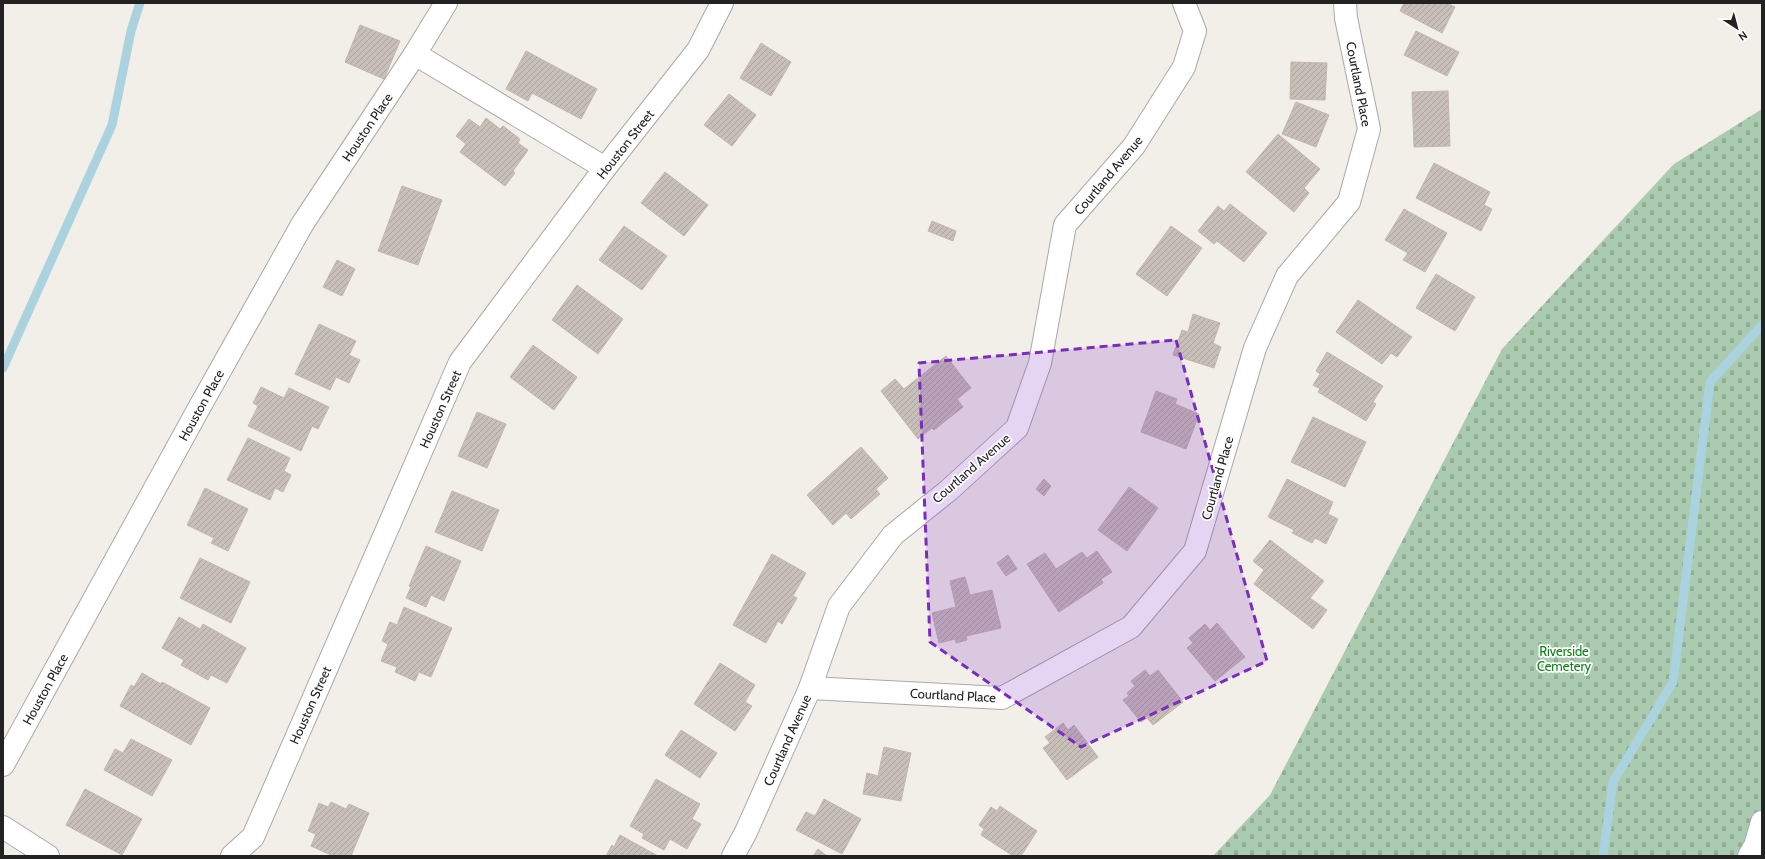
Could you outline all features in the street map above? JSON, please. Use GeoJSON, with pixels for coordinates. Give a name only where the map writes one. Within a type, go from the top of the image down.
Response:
{"type":"FeatureCollection","features":[{"type":"Feature","properties":{"kind":"street","name":"Houston Place"},"geometry":{"type":"LineString","coordinates":[[3,765],[199,408],[303,223],[415,54],[446,3]]}},
{"type":"Feature","properties":{"kind":"street","name":"Houston Street"},"geometry":{"type":"LineString","coordinates":[[232,856],[253,837],[460,362],[605,168],[698,50],[722,3]]}},
{"type":"Feature","properties":{"kind":"street","name":"Courtland Avenue"},"geometry":{"type":"LineString","coordinates":[[733,856],[746,832],[810,688],[839,606],[893,535],[949,490],[1017,428],[1040,363],[1066,226],[1134,146],[1184,67],[1195,31],[1184,3]]}},
{"type":"Feature","properties":{"kind":"street","name":"Courtland Place"},"geometry":{"type":"LineString","coordinates":[[810,688],[1002,698],[1131,627],[1195,551],[1255,348],[1287,276],[1349,202],[1369,129],[1346,18],[1345,3]]}},
{"type":"Feature","properties":{"kind":"street"},"geometry":{"type":"LineString","coordinates":[[415,54],[605,168]]}},
{"type":"Feature","properties":{"kind":"street"},"geometry":{"type":"LineString","coordinates":[[1749,856],[1762,822]]}},
{"type":"Feature","properties":{"kind":"street"},"geometry":{"type":"LineString","coordinates":[[3,827],[48,856]]}},
{"type":"Feature","properties":{"kind":"highlighted area"},"geometry":{"type":"Polygon","coordinates":[[[1176,340],[1267,661],[1081,747],[930,642],[919,363],[1176,340]]]}},
{"type":"Feature","properties":{"kind":"green space","name":"Riverside Cemetery"},"geometry":{"type":"Polygon","coordinates":[[[1762,109],[1762,856],[1213,856],[1270,795],[1502,349],[1674,164],[1762,109]]]}},
{"type":"Feature","properties":{"kind":"building"},"geometry":{"type":"Polygon","coordinates":[[[1404,3],[1447,3],[1455,7],[1442,33],[1400,11],[1404,3]]]}},
{"type":"Feature","properties":{"kind":"building"},"geometry":{"type":"Polygon","coordinates":[[[360,25],[400,41],[384,79],[345,62],[360,25]]]}},
{"type":"Feature","properties":{"kind":"building"},"geometry":{"type":"Polygon","coordinates":[[[1416,31],[1459,52],[1447,76],[1404,55],[1416,31]]]}},
{"type":"Feature","properties":{"kind":"building"},"geometry":{"type":"Polygon","coordinates":[[[761,43],[791,62],[771,96],[740,78],[761,43]]]}},
{"type":"Feature","properties":{"kind":"building"},"geometry":{"type":"Polygon","coordinates":[[[526,51],[597,89],[581,119],[532,93],[528,101],[506,89],[526,51]]]}},
{"type":"Feature","properties":{"kind":"building"},"geometry":{"type":"Polygon","coordinates":[[[1291,62],[1327,63],[1325,100],[1290,99],[1291,62]]]}},
{"type":"Feature","properties":{"kind":"building"},"geometry":{"type":"Polygon","coordinates":[[[1448,91],[1450,146],[1414,147],[1412,92],[1448,91]]]}},
{"type":"Feature","properties":{"kind":"building"},"geometry":{"type":"Polygon","coordinates":[[[729,94],[756,115],[732,146],[704,125],[729,94]]]}},
{"type":"Feature","properties":{"kind":"building"},"geometry":{"type":"Polygon","coordinates":[[[1296,102],[1329,115],[1316,147],[1282,134],[1296,102]]]}},
{"type":"Feature","properties":{"kind":"building"},"geometry":{"type":"Polygon","coordinates":[[[486,118],[500,129],[503,126],[520,139],[518,143],[528,150],[513,171],[515,173],[505,186],[460,152],[466,144],[456,136],[469,119],[480,127],[486,118]]]}},
{"type":"Feature","properties":{"kind":"building"},"geometry":{"type":"Polygon","coordinates":[[[1278,134],[1320,169],[1304,188],[1309,193],[1294,212],[1246,172],[1278,134]]]}},
{"type":"Feature","properties":{"kind":"building"},"geometry":{"type":"Polygon","coordinates":[[[1434,163],[1490,192],[1484,205],[1492,209],[1481,231],[1416,198],[1434,163]]]}},
{"type":"Feature","properties":{"kind":"building"},"geometry":{"type":"Polygon","coordinates":[[[665,172],[708,205],[684,236],[641,203],[665,172]]]}},
{"type":"Feature","properties":{"kind":"building"},"geometry":{"type":"Polygon","coordinates":[[[402,186],[442,200],[418,265],[378,251],[402,186]]]}},
{"type":"Feature","properties":{"kind":"building"},"geometry":{"type":"Polygon","coordinates":[[[1230,204],[1267,233],[1244,262],[1217,241],[1214,244],[1198,231],[1218,206],[1224,211],[1230,204]]]}},
{"type":"Feature","properties":{"kind":"building"},"geometry":{"type":"Polygon","coordinates":[[[1404,209],[1447,233],[1425,272],[1403,260],[1408,253],[1385,240],[1404,209]]]}},
{"type":"Feature","properties":{"kind":"building"},"geometry":{"type":"Polygon","coordinates":[[[932,221],[956,231],[953,241],[928,231],[932,221]]]}},
{"type":"Feature","properties":{"kind":"building"},"geometry":{"type":"Polygon","coordinates":[[[624,226],[667,256],[642,290],[599,260],[624,226]]]}},
{"type":"Feature","properties":{"kind":"building"},"geometry":{"type":"Polygon","coordinates":[[[1171,226],[1202,248],[1167,296],[1136,274],[1171,226]]]}},
{"type":"Feature","properties":{"kind":"building"},"geometry":{"type":"Polygon","coordinates":[[[337,260],[355,269],[342,296],[323,287],[337,260]]]}},
{"type":"Feature","properties":{"kind":"building"},"geometry":{"type":"Polygon","coordinates":[[[1436,274],[1475,297],[1455,331],[1416,308],[1436,274]]]}},
{"type":"Feature","properties":{"kind":"building"},"geometry":{"type":"Polygon","coordinates":[[[577,285],[623,319],[598,354],[552,320],[577,285]]]}},
{"type":"Feature","properties":{"kind":"building"},"geometry":{"type":"Polygon","coordinates":[[[1358,300],[1412,337],[1397,357],[1391,353],[1382,364],[1336,332],[1358,300]]]}},
{"type":"Feature","properties":{"kind":"building"},"geometry":{"type":"Polygon","coordinates":[[[1193,314],[1220,323],[1213,343],[1221,347],[1214,368],[1173,355],[1182,330],[1188,332],[1193,314]]]}},
{"type":"Feature","properties":{"kind":"building"},"geometry":{"type":"Polygon","coordinates":[[[319,324],[356,341],[349,355],[360,360],[349,383],[336,377],[330,390],[295,374],[319,324]]]}},
{"type":"Feature","properties":{"kind":"building"},"geometry":{"type":"Polygon","coordinates":[[[533,345],[577,377],[554,410],[510,377],[533,345]]]}},
{"type":"Feature","properties":{"kind":"building"},"geometry":{"type":"Polygon","coordinates":[[[1327,352],[1383,386],[1373,402],[1376,404],[1366,421],[1318,392],[1320,389],[1313,385],[1320,374],[1316,371],[1327,352]]]}},
{"type":"Feature","properties":{"kind":"building"},"geometry":{"type":"Polygon","coordinates":[[[946,356],[971,388],[957,399],[963,407],[934,430],[932,428],[918,439],[881,391],[895,379],[904,389],[946,356]]]}},
{"type":"Feature","properties":{"kind":"building"},"geometry":{"type":"Polygon","coordinates":[[[261,387],[284,398],[289,388],[329,407],[318,429],[312,426],[301,451],[248,426],[258,406],[253,403],[261,387]]]}},
{"type":"Feature","properties":{"kind":"building"},"geometry":{"type":"Polygon","coordinates":[[[1156,391],[1177,399],[1175,404],[1199,414],[1186,449],[1141,432],[1156,391]]]}},
{"type":"Feature","properties":{"kind":"building"},"geometry":{"type":"Polygon","coordinates":[[[477,412],[506,424],[487,468],[458,456],[477,412]]]}},
{"type":"Feature","properties":{"kind":"building"},"geometry":{"type":"Polygon","coordinates":[[[1313,417],[1366,442],[1345,487],[1291,462],[1313,417]]]}},
{"type":"Feature","properties":{"kind":"building"},"geometry":{"type":"Polygon","coordinates":[[[248,438],[290,458],[284,471],[291,475],[283,492],[275,488],[270,500],[227,480],[248,438]]]}},
{"type":"Feature","properties":{"kind":"building"},"geometry":{"type":"Polygon","coordinates":[[[861,447],[888,478],[876,489],[880,494],[851,519],[846,513],[833,525],[807,495],[861,447]]]}},
{"type":"Feature","properties":{"kind":"building"},"geometry":{"type":"Polygon","coordinates":[[[1044,479],[1051,486],[1044,496],[1036,489],[1044,479]]]}},
{"type":"Feature","properties":{"kind":"building"},"geometry":{"type":"Polygon","coordinates":[[[1287,479],[1333,502],[1328,514],[1338,519],[1326,544],[1315,538],[1312,543],[1292,533],[1294,530],[1268,517],[1287,479]]]}},
{"type":"Feature","properties":{"kind":"building"},"geometry":{"type":"Polygon","coordinates":[[[1129,487],[1158,508],[1127,551],[1098,530],[1129,487]]]}},
{"type":"Feature","properties":{"kind":"building"},"geometry":{"type":"Polygon","coordinates":[[[205,488],[248,509],[228,551],[211,543],[214,538],[187,525],[205,488]]]}},
{"type":"Feature","properties":{"kind":"building"},"geometry":{"type":"Polygon","coordinates":[[[452,491],[499,510],[482,551],[435,532],[452,491]]]}},
{"type":"Feature","properties":{"kind":"building"},"geometry":{"type":"Polygon","coordinates":[[[1270,540],[1324,581],[1310,598],[1327,610],[1313,629],[1254,584],[1264,570],[1253,561],[1270,540]]]}},
{"type":"Feature","properties":{"kind":"building"},"geometry":{"type":"Polygon","coordinates":[[[426,546],[461,561],[444,601],[431,595],[426,607],[406,598],[411,587],[409,586],[426,546]]]}},
{"type":"Feature","properties":{"kind":"building"},"geometry":{"type":"Polygon","coordinates":[[[1097,551],[1112,572],[1101,579],[1103,583],[1059,612],[1027,564],[1045,553],[1056,569],[1082,552],[1087,558],[1097,551]]]}},
{"type":"Feature","properties":{"kind":"building"},"geometry":{"type":"Polygon","coordinates":[[[772,554],[806,573],[793,596],[797,598],[782,624],[778,621],[766,643],[733,625],[772,554]]]}},
{"type":"Feature","properties":{"kind":"building"},"geometry":{"type":"Polygon","coordinates":[[[1008,555],[1017,569],[1006,576],[997,563],[1008,555]]]}},
{"type":"Feature","properties":{"kind":"building"},"geometry":{"type":"Polygon","coordinates":[[[200,558],[250,582],[231,623],[180,598],[200,558]]]}},
{"type":"Feature","properties":{"kind":"building"},"geometry":{"type":"Polygon","coordinates":[[[965,577],[970,595],[992,590],[1001,628],[966,636],[967,640],[956,643],[955,639],[939,643],[932,613],[956,607],[950,581],[965,577]]]}},
{"type":"Feature","properties":{"kind":"building"},"geometry":{"type":"Polygon","coordinates":[[[404,607],[452,628],[431,677],[419,672],[415,681],[395,672],[397,667],[381,661],[388,644],[382,641],[390,622],[397,625],[404,607]]]}},
{"type":"Feature","properties":{"kind":"building"},"geometry":{"type":"Polygon","coordinates":[[[179,617],[200,629],[203,624],[246,648],[227,683],[211,675],[208,680],[181,665],[184,660],[162,648],[179,617]]]}},
{"type":"Feature","properties":{"kind":"building"},"geometry":{"type":"Polygon","coordinates":[[[1217,623],[1245,657],[1215,681],[1187,648],[1193,643],[1189,638],[1205,624],[1210,630],[1217,623]]]}},
{"type":"Feature","properties":{"kind":"building"},"geometry":{"type":"Polygon","coordinates":[[[720,663],[755,685],[745,702],[752,706],[735,731],[694,704],[720,663]]]}},
{"type":"Feature","properties":{"kind":"building"},"geometry":{"type":"Polygon","coordinates":[[[1145,670],[1150,676],[1158,670],[1183,702],[1153,725],[1147,718],[1141,722],[1123,700],[1129,696],[1127,693],[1135,686],[1131,681],[1145,670]]]}},
{"type":"Feature","properties":{"kind":"building"},"geometry":{"type":"Polygon","coordinates":[[[142,673],[210,708],[191,745],[120,706],[131,685],[134,687],[142,673]]]}},
{"type":"Feature","properties":{"kind":"building"},"geometry":{"type":"Polygon","coordinates":[[[1063,723],[1068,730],[1074,725],[1098,757],[1067,780],[1043,748],[1050,743],[1045,737],[1063,723]]]}},
{"type":"Feature","properties":{"kind":"building"},"geometry":{"type":"Polygon","coordinates":[[[681,730],[717,753],[700,778],[665,755],[681,730]]]}},
{"type":"Feature","properties":{"kind":"building"},"geometry":{"type":"Polygon","coordinates":[[[131,739],[172,760],[152,796],[104,770],[115,749],[123,753],[131,739]]]}},
{"type":"Feature","properties":{"kind":"building"},"geometry":{"type":"Polygon","coordinates":[[[884,747],[911,753],[901,801],[863,794],[867,773],[878,776],[884,747]]]}},
{"type":"Feature","properties":{"kind":"building"},"geometry":{"type":"Polygon","coordinates":[[[656,779],[700,804],[692,819],[701,824],[687,849],[670,839],[664,850],[642,838],[644,834],[630,826],[656,779]]]}},
{"type":"Feature","properties":{"kind":"building"},"geometry":{"type":"Polygon","coordinates":[[[85,789],[142,819],[122,855],[66,825],[85,789]]]}},
{"type":"Feature","properties":{"kind":"building"},"geometry":{"type":"Polygon","coordinates":[[[824,799],[861,819],[842,854],[796,830],[806,812],[815,816],[824,799]]]}},
{"type":"Feature","properties":{"kind":"building"},"geometry":{"type":"Polygon","coordinates":[[[331,802],[346,809],[349,804],[369,813],[351,856],[333,856],[311,846],[316,834],[308,831],[319,803],[328,807],[331,802]]]}},
{"type":"Feature","properties":{"kind":"building"},"geometry":{"type":"Polygon","coordinates":[[[1000,806],[1037,831],[1021,856],[1013,856],[981,835],[984,829],[979,825],[991,807],[997,811],[1000,806]]]}},
{"type":"Feature","properties":{"kind":"building"},"geometry":{"type":"Polygon","coordinates":[[[620,835],[658,856],[606,856],[612,845],[614,847],[620,835]]]}},
{"type":"Feature","properties":{"kind":"building"},"geometry":{"type":"Polygon","coordinates":[[[818,849],[827,856],[813,856],[818,849]]]}},
{"type":"Feature","properties":{"kind":"waterway"},"geometry":{"type":"LineString","coordinates":[[3,368],[112,125],[131,31],[140,3]]}},
{"type":"Feature","properties":{"kind":"waterway"},"geometry":{"type":"LineString","coordinates":[[1603,856],[1613,782],[1673,682],[1710,382],[1762,325]]}}]}
